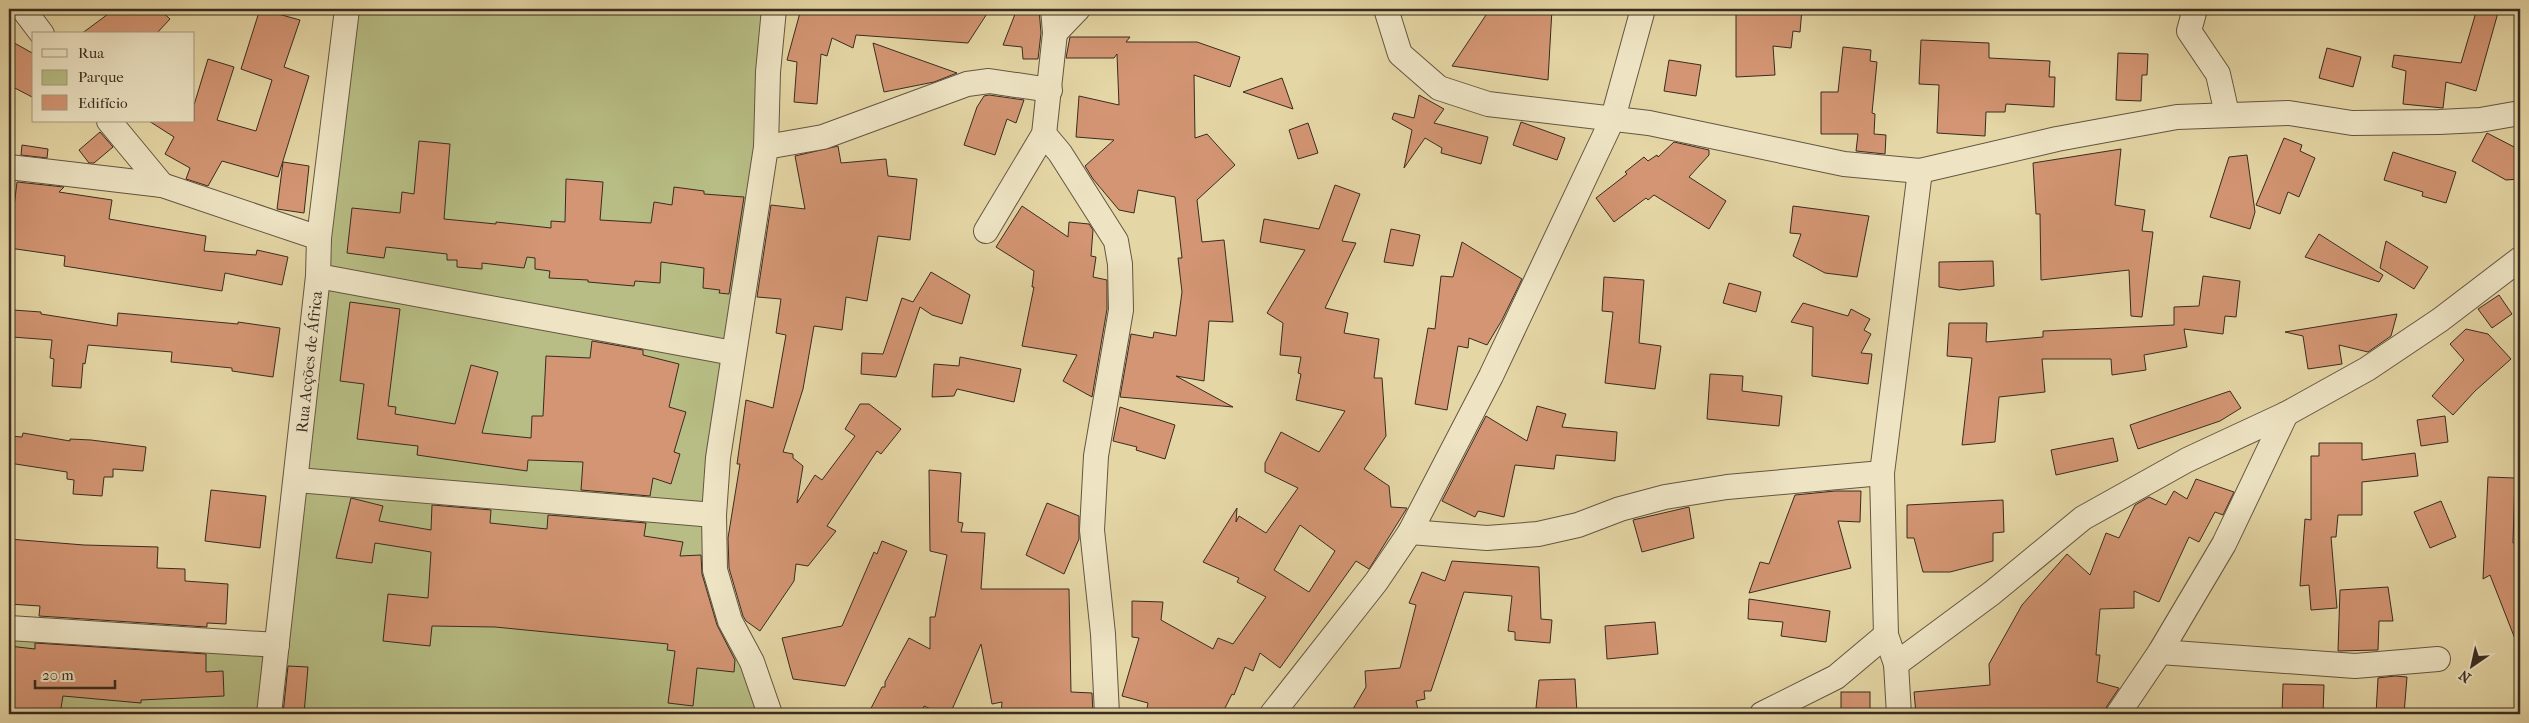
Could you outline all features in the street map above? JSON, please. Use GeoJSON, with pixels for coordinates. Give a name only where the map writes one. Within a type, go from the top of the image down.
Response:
{"type":"FeatureCollection","features":[{"type":"Feature","properties":{"kind":"street"},"geometry":{"type":"LineString","coordinates":[[23,9],[40,32]]}},
{"type":"Feature","properties":{"kind":"street","name":"Rua Acções de África"},"geometry":{"type":"LineString","coordinates":[[269,714],[318,276],[319,238],[347,9]]}},
{"type":"Feature","properties":{"kind":"street"},"geometry":{"type":"LineString","coordinates":[[770,714],[752,662],[730,621],[715,570],[714,515],[718,458],[766,147],[768,72],[774,9]]}},
{"type":"Feature","properties":{"kind":"street"},"geometry":{"type":"LineString","coordinates":[[986,231],[1044,134],[1055,33],[1053,9]]}},
{"type":"Feature","properties":{"kind":"street"},"geometry":{"type":"LineString","coordinates":[[1055,33],[1078,9]]}},
{"type":"Feature","properties":{"kind":"street"},"geometry":{"type":"LineString","coordinates":[[1386,9],[1400,54],[1439,88],[1488,104],[1613,118],[1746,142],[1844,164],[1920,171],[2057,139],[2177,117],[2289,113],[2352,123],[2439,122],[2520,113]]}},
{"type":"Feature","properties":{"kind":"street"},"geometry":{"type":"LineString","coordinates":[[1272,714],[1376,582],[1410,532],[1491,376],[1613,118],[1643,9]]}},
{"type":"Feature","properties":{"kind":"street"},"geometry":{"type":"LineString","coordinates":[[2195,9],[2189,31],[2218,74],[2227,114]]}},
{"type":"Feature","properties":{"kind":"street"},"geometry":{"type":"LineString","coordinates":[[766,147],[823,137],[967,84],[989,81],[1050,90]]}},
{"type":"Feature","properties":{"kind":"street"},"geometry":{"type":"LineString","coordinates":[[110,122],[162,185]]}},
{"type":"Feature","properties":{"kind":"street"},"geometry":{"type":"LineString","coordinates":[[1044,134],[1060,153],[1116,241],[1120,264],[1121,310],[1096,456],[1092,530],[1104,643],[1108,714]]}},
{"type":"Feature","properties":{"kind":"street"},"geometry":{"type":"LineString","coordinates":[[9,167],[162,185],[319,238]]}},
{"type":"Feature","properties":{"kind":"street"},"geometry":{"type":"LineString","coordinates":[[1899,714],[1896,664],[1886,634],[1882,473],[1920,171]]}},
{"type":"Feature","properties":{"kind":"street"},"geometry":{"type":"LineString","coordinates":[[1896,664],[1992,593],[2083,518],[2187,460],[2286,414],[2367,369],[2440,320],[2520,259]]}},
{"type":"Feature","properties":{"kind":"street"},"geometry":{"type":"LineString","coordinates":[[318,276],[733,353]]}},
{"type":"Feature","properties":{"kind":"street"},"geometry":{"type":"LineString","coordinates":[[2118,714],[2160,652],[2224,544],[2286,414]]}},
{"type":"Feature","properties":{"kind":"street"},"geometry":{"type":"LineString","coordinates":[[1410,532],[1487,538],[1538,534],[1578,526],[1620,508],[1665,497],[1727,487],[1882,473]]}},
{"type":"Feature","properties":{"kind":"street"},"geometry":{"type":"LineString","coordinates":[[296,480],[714,515]]}},
{"type":"Feature","properties":{"kind":"street"},"geometry":{"type":"LineString","coordinates":[[9,628],[277,645]]}},
{"type":"Feature","properties":{"kind":"street"},"geometry":{"type":"LineString","coordinates":[[1762,714],[1836,677],[1886,634]]}},
{"type":"Feature","properties":{"kind":"street"},"geometry":{"type":"LineString","coordinates":[[2160,652],[2355,666],[2438,659]]}},
{"type":"Feature","properties":{"kind":"green space"},"geometry":{"type":"Polygon","coordinates":[[[352,9],[784,9],[719,548],[719,570],[773,714],[9,714],[9,619],[230,654],[267,654],[352,9]]]}},
{"type":"Feature","properties":{"kind":"building"},"geometry":{"type":"Polygon","coordinates":[[[115,9],[159,9],[170,19],[158,32],[84,32],[115,9]]]}},
{"type":"Feature","properties":{"kind":"building"},"geometry":{"type":"Polygon","coordinates":[[[260,9],[300,20],[284,67],[309,76],[278,177],[222,161],[208,186],[186,179],[190,168],[165,154],[174,137],[151,122],[195,122],[195,102],[208,59],[234,67],[217,120],[256,131],[272,80],[241,69],[260,9]]]}},
{"type":"Feature","properties":{"kind":"building"},"geometry":{"type":"Polygon","coordinates":[[[801,9],[990,9],[968,43],[856,35],[853,48],[832,38],[827,56],[821,54],[817,104],[794,102],[797,62],[787,60],[801,9]]]}},
{"type":"Feature","properties":{"kind":"building"},"geometry":{"type":"Polygon","coordinates":[[[1017,9],[1039,9],[1041,33],[1038,59],[1023,59],[1022,47],[1003,45],[1017,9]]]}},
{"type":"Feature","properties":{"kind":"building"},"geometry":{"type":"Polygon","coordinates":[[[1490,9],[1552,9],[1548,80],[1452,66],[1490,9]]]}},
{"type":"Feature","properties":{"kind":"building"},"geometry":{"type":"Polygon","coordinates":[[[1736,9],[1802,9],[1800,32],[1793,31],[1791,48],[1773,46],[1775,75],[1736,77],[1736,9]]]}},
{"type":"Feature","properties":{"kind":"building"},"geometry":{"type":"Polygon","coordinates":[[[2477,9],[2499,9],[2476,91],[2446,82],[2443,108],[2403,104],[2406,71],[2392,67],[2394,55],[2461,63],[2477,9]]]}},
{"type":"Feature","properties":{"kind":"building"},"geometry":{"type":"Polygon","coordinates":[[[1070,37],[1130,37],[1126,42],[1197,42],[1240,57],[1230,87],[1194,75],[1195,138],[1207,134],[1235,165],[1197,200],[1202,242],[1224,240],[1233,322],[1209,321],[1204,381],[1176,376],[1233,407],[1120,397],[1131,334],[1153,338],[1154,332],[1176,336],[1182,292],[1178,258],[1182,258],[1175,197],[1138,190],[1134,213],[1119,210],[1093,179],[1085,166],[1114,140],[1076,137],[1079,96],[1119,105],[1117,54],[1114,58],[1066,58],[1070,37]]]}},
{"type":"Feature","properties":{"kind":"building"},"geometry":{"type":"Polygon","coordinates":[[[9,40],[32,53],[32,97],[9,85],[9,40]]]}},
{"type":"Feature","properties":{"kind":"building"},"geometry":{"type":"Polygon","coordinates":[[[1921,40],[1989,43],[1989,58],[2050,61],[2049,77],[2055,77],[2054,107],[2006,104],[2005,112],[1986,112],[1985,136],[1937,133],[1939,85],[1919,84],[1921,40]]]}},
{"type":"Feature","properties":{"kind":"building"},"geometry":{"type":"Polygon","coordinates":[[[873,43],[957,73],[934,82],[884,92],[873,43]]]}},
{"type":"Feature","properties":{"kind":"building"},"geometry":{"type":"Polygon","coordinates":[[[1843,47],[1871,50],[1870,61],[1877,62],[1872,113],[1875,114],[1874,134],[1886,135],[1885,154],[1856,151],[1858,134],[1821,134],[1821,92],[1838,92],[1843,47]]]}},
{"type":"Feature","properties":{"kind":"building"},"geometry":{"type":"Polygon","coordinates":[[[2327,48],[2361,57],[2353,87],[2319,78],[2327,48]]]}},
{"type":"Feature","properties":{"kind":"building"},"geometry":{"type":"Polygon","coordinates":[[[2118,53],[2148,54],[2147,75],[2142,75],[2141,101],[2116,100],[2118,53]]]}},
{"type":"Feature","properties":{"kind":"building"},"geometry":{"type":"Polygon","coordinates":[[[1669,60],[1701,65],[1696,96],[1664,91],[1669,60]]]}},
{"type":"Feature","properties":{"kind":"building"},"geometry":{"type":"Polygon","coordinates":[[[1282,78],[1293,109],[1243,92],[1282,78]]]}},
{"type":"Feature","properties":{"kind":"building"},"geometry":{"type":"Polygon","coordinates":[[[1419,95],[1444,109],[1434,123],[1488,137],[1481,164],[1441,153],[1442,148],[1425,138],[1404,168],[1412,130],[1392,119],[1394,113],[1414,118],[1419,95]]]}},
{"type":"Feature","properties":{"kind":"building"},"geometry":{"type":"Polygon","coordinates":[[[984,96],[1024,100],[1016,123],[1007,119],[995,155],[964,145],[977,107],[984,96]]]}},
{"type":"Feature","properties":{"kind":"building"},"geometry":{"type":"Polygon","coordinates":[[[1521,122],[1565,138],[1557,160],[1513,145],[1521,122]]]}},
{"type":"Feature","properties":{"kind":"building"},"geometry":{"type":"Polygon","coordinates":[[[1308,123],[1318,153],[1298,159],[1289,130],[1308,123]]]}},
{"type":"Feature","properties":{"kind":"building"},"geometry":{"type":"Polygon","coordinates":[[[100,132],[113,147],[94,163],[89,163],[79,150],[100,132]]]}},
{"type":"Feature","properties":{"kind":"building"},"geometry":{"type":"Polygon","coordinates":[[[2487,133],[2520,150],[2520,179],[2506,180],[2472,161],[2487,133]]]}},
{"type":"Feature","properties":{"kind":"building"},"geometry":{"type":"Polygon","coordinates":[[[2284,138],[2302,145],[2300,151],[2315,158],[2299,197],[2288,192],[2280,214],[2256,205],[2284,138]]]}},
{"type":"Feature","properties":{"kind":"building"},"geometry":{"type":"Polygon","coordinates":[[[419,141],[450,144],[444,219],[551,228],[551,221],[565,222],[566,179],[603,182],[600,220],[651,223],[654,202],[672,205],[674,187],[704,191],[704,194],[744,197],[729,294],[719,293],[720,290],[703,288],[704,268],[661,262],[660,283],[635,281],[634,286],[588,282],[588,280],[549,278],[550,271],[535,269],[535,258],[527,257],[524,268],[482,263],[482,269],[457,267],[457,260],[447,260],[447,254],[386,247],[384,258],[347,253],[352,208],[400,213],[402,192],[414,194],[419,141]]]}},
{"type":"Feature","properties":{"kind":"building"},"geometry":{"type":"Polygon","coordinates":[[[1674,142],[1709,150],[1709,155],[1689,177],[1726,201],[1709,229],[1654,195],[1648,200],[1646,198],[1614,222],[1596,198],[1627,174],[1625,172],[1644,157],[1648,161],[1657,155],[1658,157],[1674,142]]]}},
{"type":"Feature","properties":{"kind":"building"},"geometry":{"type":"Polygon","coordinates":[[[22,145],[48,149],[47,158],[21,155],[22,145]]]}},
{"type":"Feature","properties":{"kind":"building"},"geometry":{"type":"Polygon","coordinates":[[[838,146],[841,163],[886,159],[888,176],[917,179],[910,240],[878,236],[867,301],[846,297],[842,330],[814,326],[803,389],[783,452],[793,454],[793,458],[803,466],[797,503],[815,475],[822,480],[855,436],[845,429],[860,404],[869,404],[901,429],[881,454],[877,451],[827,526],[836,531],[808,566],[796,564],[794,581],[760,631],[746,621],[743,616],[729,568],[728,538],[740,464],[737,464],[746,400],[773,408],[786,335],[776,333],[781,299],[757,297],[771,205],[805,209],[795,156],[838,146]]]}},
{"type":"Feature","properties":{"kind":"building"},"geometry":{"type":"Polygon","coordinates":[[[2121,149],[2115,205],[2145,210],[2142,231],[2153,232],[2142,317],[2131,316],[2129,270],[2041,280],[2040,214],[2036,214],[2033,163],[2121,149]]]}},
{"type":"Feature","properties":{"kind":"building"},"geometry":{"type":"Polygon","coordinates":[[[2393,152],[2456,172],[2446,203],[2422,196],[2423,192],[2384,180],[2393,152]]]}},
{"type":"Feature","properties":{"kind":"building"},"geometry":{"type":"Polygon","coordinates":[[[2247,155],[2255,212],[2250,229],[2210,217],[2229,157],[2247,155]]]}},
{"type":"Feature","properties":{"kind":"building"},"geometry":{"type":"Polygon","coordinates":[[[283,162],[309,166],[304,213],[277,209],[283,162]]]}},
{"type":"Feature","properties":{"kind":"building"},"geometry":{"type":"Polygon","coordinates":[[[17,182],[64,187],[59,192],[112,200],[109,219],[206,236],[204,251],[256,255],[257,250],[288,257],[282,285],[225,273],[222,291],[64,266],[65,256],[9,248],[17,182]]]}},
{"type":"Feature","properties":{"kind":"building"},"geometry":{"type":"Polygon","coordinates":[[[1335,185],[1360,194],[1342,241],[1356,243],[1325,308],[1348,313],[1344,333],[1379,339],[1374,378],[1382,378],[1386,436],[1364,469],[1389,486],[1391,507],[1407,508],[1369,569],[1356,561],[1280,668],[1260,653],[1253,671],[1245,667],[1234,695],[1232,694],[1222,714],[1146,714],[1148,703],[1122,696],[1139,638],[1132,637],[1132,601],[1163,602],[1161,620],[1213,649],[1218,638],[1233,644],[1266,597],[1237,582],[1239,578],[1203,562],[1237,508],[1236,522],[1239,516],[1266,533],[1298,488],[1265,472],[1265,463],[1281,432],[1319,452],[1345,411],[1296,400],[1301,374],[1298,373],[1301,357],[1280,355],[1283,323],[1267,313],[1305,250],[1260,242],[1264,219],[1319,229],[1335,185]],[[1300,525],[1274,570],[1309,592],[1335,551],[1300,525]]]}},
{"type":"Feature","properties":{"kind":"building"},"geometry":{"type":"Polygon","coordinates":[[[1022,206],[1068,237],[1069,222],[1089,224],[1093,230],[1091,256],[1096,257],[1093,277],[1107,280],[1107,309],[1092,397],[1063,381],[1077,355],[1022,346],[1034,287],[1032,287],[1034,271],[996,247],[1022,206]]]}},
{"type":"Feature","properties":{"kind":"building"},"geometry":{"type":"Polygon","coordinates":[[[1793,206],[1869,216],[1857,277],[1825,273],[1793,256],[1801,234],[1790,233],[1793,206]]]}},
{"type":"Feature","properties":{"kind":"building"},"geometry":{"type":"Polygon","coordinates":[[[1391,229],[1420,235],[1413,266],[1384,262],[1391,229]]]}},
{"type":"Feature","properties":{"kind":"building"},"geometry":{"type":"Polygon","coordinates":[[[2319,234],[2383,275],[2379,282],[2305,257],[2319,234]]]}},
{"type":"Feature","properties":{"kind":"building"},"geometry":{"type":"Polygon","coordinates":[[[2386,241],[2428,267],[2414,289],[2380,268],[2386,241]]]}},
{"type":"Feature","properties":{"kind":"building"},"geometry":{"type":"Polygon","coordinates":[[[1462,242],[1522,279],[1502,320],[1487,345],[1469,338],[1468,348],[1458,346],[1447,410],[1415,404],[1428,328],[1435,329],[1441,276],[1453,277],[1462,242]]]}},
{"type":"Feature","properties":{"kind":"building"},"geometry":{"type":"Polygon","coordinates":[[[1993,261],[1994,286],[1959,290],[1939,287],[1939,262],[1993,261]]]}},
{"type":"Feature","properties":{"kind":"building"},"geometry":{"type":"Polygon","coordinates":[[[931,272],[970,295],[962,324],[932,315],[920,307],[896,377],[861,374],[862,353],[883,354],[902,298],[913,302],[931,272]]]}},
{"type":"Feature","properties":{"kind":"building"},"geometry":{"type":"Polygon","coordinates":[[[2203,276],[2240,281],[2236,317],[2225,316],[2223,334],[2184,329],[2187,347],[2144,355],[2146,370],[2112,375],[2111,359],[2042,359],[2045,392],[1999,397],[1995,442],[1962,445],[1972,358],[1947,356],[1949,323],[1987,323],[1986,342],[2043,337],[2043,331],[2174,325],[2174,307],[2199,306],[2203,276]]]}},
{"type":"Feature","properties":{"kind":"building"},"geometry":{"type":"Polygon","coordinates":[[[1604,277],[1644,280],[1639,343],[1661,346],[1655,389],[1605,383],[1613,312],[1602,311],[1604,277]]]}},
{"type":"Feature","properties":{"kind":"building"},"geometry":{"type":"Polygon","coordinates":[[[1729,283],[1761,292],[1756,312],[1723,303],[1729,283]]]}},
{"type":"Feature","properties":{"kind":"building"},"geometry":{"type":"Polygon","coordinates":[[[2499,295],[2512,314],[2492,328],[2478,309],[2499,295]]]}},
{"type":"Feature","properties":{"kind":"building"},"geometry":{"type":"Polygon","coordinates":[[[350,302],[400,309],[388,406],[396,407],[395,414],[455,424],[471,365],[498,372],[482,433],[531,438],[532,416],[543,416],[546,356],[590,358],[592,341],[643,350],[643,355],[679,364],[669,407],[686,412],[674,452],[680,454],[671,484],[653,478],[650,496],[581,490],[583,462],[528,460],[527,471],[417,455],[418,446],[357,439],[364,384],[340,381],[350,302]]]}},
{"type":"Feature","properties":{"kind":"building"},"geometry":{"type":"Polygon","coordinates":[[[1803,303],[1848,316],[1851,309],[1870,319],[1864,330],[1871,334],[1861,353],[1872,354],[1868,384],[1812,376],[1813,327],[1791,322],[1803,303]]]}},
{"type":"Feature","properties":{"kind":"building"},"geometry":{"type":"Polygon","coordinates":[[[13,310],[41,312],[41,314],[117,326],[118,313],[238,324],[238,322],[280,328],[273,377],[232,371],[232,368],[171,362],[172,352],[88,345],[85,364],[83,363],[81,388],[52,386],[54,359],[50,358],[52,340],[12,337],[13,310]]]}},
{"type":"Feature","properties":{"kind":"building"},"geometry":{"type":"Polygon","coordinates":[[[2397,314],[2391,336],[2368,352],[2339,345],[2342,364],[2308,369],[2303,336],[2285,332],[2397,314]]]}},
{"type":"Feature","properties":{"kind":"building"},"geometry":{"type":"Polygon","coordinates":[[[2466,329],[2488,334],[2511,359],[2475,391],[2453,415],[2432,396],[2464,360],[2450,344],[2466,329]]]}},
{"type":"Feature","properties":{"kind":"building"},"geometry":{"type":"Polygon","coordinates":[[[960,357],[1021,369],[1014,402],[957,389],[954,396],[932,397],[934,364],[959,366],[960,357]]]}},
{"type":"Feature","properties":{"kind":"building"},"geometry":{"type":"Polygon","coordinates":[[[1710,374],[1743,376],[1742,391],[1782,396],[1779,426],[1707,419],[1710,374]]]}},
{"type":"Feature","properties":{"kind":"building"},"geometry":{"type":"Polygon","coordinates":[[[2230,391],[2241,408],[2220,421],[2138,449],[2130,425],[2230,391]]]}},
{"type":"Feature","properties":{"kind":"building"},"geometry":{"type":"Polygon","coordinates":[[[1537,406],[1566,414],[1562,427],[1617,432],[1615,461],[1556,455],[1554,469],[1515,465],[1504,517],[1478,511],[1475,517],[1442,501],[1486,416],[1527,441],[1537,406]]]}},
{"type":"Feature","properties":{"kind":"building"},"geometry":{"type":"Polygon","coordinates":[[[1120,407],[1175,425],[1165,459],[1136,450],[1137,447],[1113,441],[1120,407]]]}},
{"type":"Feature","properties":{"kind":"building"},"geometry":{"type":"Polygon","coordinates":[[[2445,416],[2448,442],[2421,446],[2417,420],[2445,416]]]}},
{"type":"Feature","properties":{"kind":"building"},"geometry":{"type":"Polygon","coordinates":[[[23,433],[70,441],[70,439],[91,440],[146,447],[143,471],[113,469],[113,477],[104,477],[102,496],[73,494],[74,480],[67,479],[67,472],[9,463],[9,436],[22,437],[23,433]]]}},
{"type":"Feature","properties":{"kind":"building"},"geometry":{"type":"Polygon","coordinates":[[[2113,438],[2118,461],[2056,475],[2051,450],[2113,438]]]}},
{"type":"Feature","properties":{"kind":"building"},"geometry":{"type":"Polygon","coordinates":[[[2319,443],[2362,443],[2362,460],[2415,453],[2418,476],[2362,482],[2362,515],[2338,515],[2336,537],[2331,537],[2337,608],[2311,610],[2309,585],[2300,586],[2305,519],[2311,520],[2311,456],[2319,456],[2319,443]]]}},
{"type":"Feature","properties":{"kind":"building"},"geometry":{"type":"Polygon","coordinates":[[[929,470],[961,473],[958,522],[963,523],[961,532],[985,533],[981,589],[1069,589],[1071,692],[1092,693],[1093,714],[1001,714],[1002,702],[992,704],[981,644],[950,714],[942,714],[924,706],[922,714],[868,714],[882,687],[885,687],[885,682],[909,638],[930,649],[930,617],[935,617],[947,555],[930,551],[929,470]]]}},
{"type":"Feature","properties":{"kind":"building"},"geometry":{"type":"Polygon","coordinates":[[[2488,477],[2515,478],[2513,543],[2520,544],[2519,649],[2490,575],[2483,579],[2488,477]]]}},
{"type":"Feature","properties":{"kind":"building"},"geometry":{"type":"Polygon","coordinates":[[[2196,479],[2234,492],[2223,515],[2215,512],[2199,542],[2189,537],[2159,602],[2134,591],[2134,608],[2100,609],[2096,655],[2100,655],[2097,682],[2119,688],[2104,714],[2035,714],[2017,710],[2015,714],[1916,714],[1914,692],[1990,685],[1989,664],[2022,605],[2067,554],[2090,575],[2106,533],[2119,538],[2135,505],[2149,497],[2166,505],[2174,491],[2187,499],[2196,479]]]}},
{"type":"Feature","properties":{"kind":"building"},"geometry":{"type":"Polygon","coordinates":[[[211,490],[266,496],[260,548],[205,541],[211,490]]]}},
{"type":"Feature","properties":{"kind":"building"},"geometry":{"type":"Polygon","coordinates":[[[1835,491],[1861,491],[1860,522],[1838,521],[1851,568],[1749,593],[1760,562],[1769,564],[1795,495],[1835,491]]]}},
{"type":"Feature","properties":{"kind":"building"},"geometry":{"type":"Polygon","coordinates":[[[351,498],[383,506],[379,521],[431,530],[432,505],[491,510],[490,523],[547,529],[548,515],[646,523],[644,536],[683,542],[680,556],[701,555],[702,574],[717,625],[735,660],[734,672],[697,668],[693,706],[668,703],[675,651],[667,650],[668,644],[495,627],[432,626],[430,646],[383,641],[388,594],[428,598],[431,552],[375,543],[372,563],[336,558],[351,498]]]}},
{"type":"Feature","properties":{"kind":"building"},"geometry":{"type":"Polygon","coordinates":[[[2003,500],[2004,532],[1993,533],[1993,561],[1950,572],[1923,572],[1914,538],[1907,538],[1907,505],[2003,500]]]}},
{"type":"Feature","properties":{"kind":"building"},"geometry":{"type":"Polygon","coordinates":[[[2441,501],[2456,537],[2430,548],[2414,512],[2441,501]]]}},
{"type":"Feature","properties":{"kind":"building"},"geometry":{"type":"Polygon","coordinates":[[[1047,503],[1079,516],[1079,539],[1064,574],[1026,555],[1047,503]]]}},
{"type":"Feature","properties":{"kind":"building"},"geometry":{"type":"Polygon","coordinates":[[[1689,507],[1694,538],[1642,552],[1633,520],[1689,507]]]}},
{"type":"Feature","properties":{"kind":"building"},"geometry":{"type":"Polygon","coordinates":[[[9,539],[84,545],[158,547],[157,568],[185,569],[185,581],[228,584],[226,624],[207,623],[207,627],[39,616],[40,606],[9,604],[9,539]]]}},
{"type":"Feature","properties":{"kind":"building"},"geometry":{"type":"Polygon","coordinates":[[[882,541],[907,551],[845,686],[793,679],[782,638],[842,626],[874,552],[877,554],[882,541]]]}},
{"type":"Feature","properties":{"kind":"building"},"geometry":{"type":"Polygon","coordinates":[[[1452,561],[1539,567],[1541,619],[1552,620],[1550,643],[1515,640],[1515,632],[1508,631],[1512,596],[1464,592],[1431,691],[1424,691],[1425,699],[1416,701],[1419,714],[1350,714],[1366,687],[1365,671],[1400,668],[1416,605],[1409,603],[1422,572],[1445,581],[1452,561]]]}},
{"type":"Feature","properties":{"kind":"building"},"geometry":{"type":"Polygon","coordinates":[[[2388,587],[2393,621],[2379,621],[2378,650],[2338,651],[2340,590],[2388,587]]]}},
{"type":"Feature","properties":{"kind":"building"},"geometry":{"type":"Polygon","coordinates":[[[1749,599],[1830,611],[1826,642],[1781,636],[1783,622],[1748,619],[1749,599]]]}},
{"type":"Feature","properties":{"kind":"building"},"geometry":{"type":"Polygon","coordinates":[[[1655,622],[1658,654],[1607,659],[1605,626],[1655,622]]]}},
{"type":"Feature","properties":{"kind":"building"},"geometry":{"type":"Polygon","coordinates":[[[35,643],[206,654],[206,672],[223,671],[224,696],[141,700],[141,703],[63,696],[60,714],[9,714],[9,646],[35,649],[35,643]]]}},
{"type":"Feature","properties":{"kind":"building"},"geometry":{"type":"Polygon","coordinates":[[[288,666],[308,667],[304,714],[283,714],[288,666]]]}},
{"type":"Feature","properties":{"kind":"building"},"geometry":{"type":"Polygon","coordinates":[[[2407,677],[2404,714],[2376,714],[2378,678],[2407,677]]]}},
{"type":"Feature","properties":{"kind":"building"},"geometry":{"type":"Polygon","coordinates":[[[1575,679],[1577,713],[1536,708],[1539,680],[1575,679]]]}},
{"type":"Feature","properties":{"kind":"building"},"geometry":{"type":"Polygon","coordinates":[[[2283,684],[2324,685],[2323,714],[2282,714],[2283,684]]]}},
{"type":"Feature","properties":{"kind":"building"},"geometry":{"type":"Polygon","coordinates":[[[1841,692],[1870,692],[1870,714],[1841,714],[1841,692]]]}}]}
